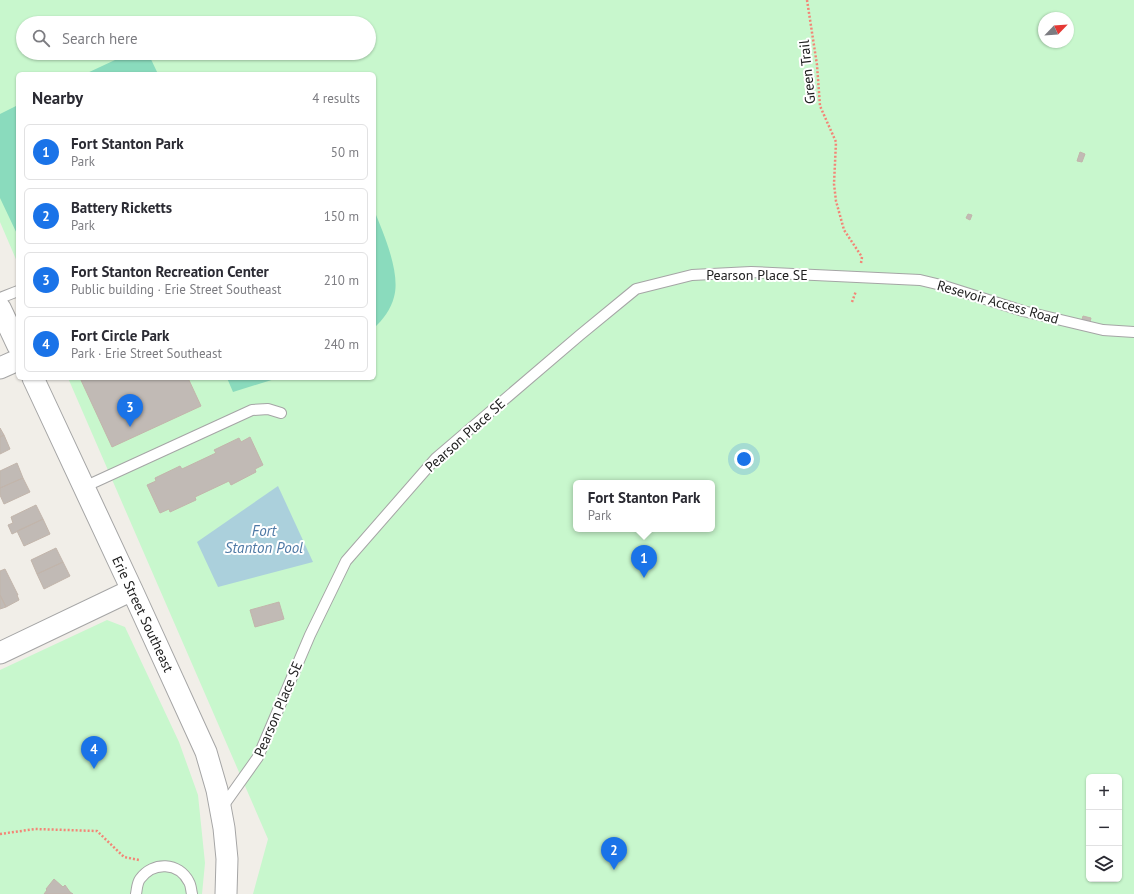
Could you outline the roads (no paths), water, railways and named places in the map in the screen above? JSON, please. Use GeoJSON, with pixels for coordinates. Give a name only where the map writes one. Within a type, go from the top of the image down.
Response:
{"type":"FeatureCollection","features":[{"type":"Feature","properties":{"kind":"street"},"geometry":{"type":"LineString","coordinates":[[0,308],[16,342]]}},
{"type":"Feature","properties":{"kind":"street"},"geometry":{"type":"LineString","coordinates":[[0,368],[16,361]]}},
{"type":"Feature","properties":{"kind":"street","name":"Erie Street Southeast"},"geometry":{"type":"LineString","coordinates":[[34,380],[206,752],[221,809],[227,859],[226,894]]}},
{"type":"Feature","properties":{"kind":"street"},"geometry":{"type":"LineString","coordinates":[[0,652],[132,590]]}},
{"type":"Feature","properties":{"kind":"lane","name":"Pearson Place SE"},"geometry":{"type":"LineString","coordinates":[[221,809],[258,757],[310,635],[346,560],[436,458],[580,335],[636,289],[692,275],[751,272],[861,276]]}},
{"type":"Feature","properties":{"kind":"lane","name":"Resevoir Access Road"},"geometry":{"type":"LineString","coordinates":[[861,276],[920,280],[941,285],[1023,312],[1102,330],[1134,332]]}},
{"type":"Feature","properties":{"kind":"lane"},"geometry":{"type":"LineString","coordinates":[[0,298],[16,292]]}},
{"type":"Feature","properties":{"kind":"lane"},"geometry":{"type":"LineString","coordinates":[[84,487],[252,410],[268,409],[281,413]]}},
{"type":"Feature","properties":{"kind":"lane"},"geometry":{"type":"LineString","coordinates":[[136,894],[140,879],[150,869],[164,866],[173,867],[181,872],[190,882],[192,894]]}},
{"type":"Feature","properties":{"kind":"water","name":"Fort Stanton Pool"},"geometry":{"type":"Polygon","coordinates":[[[278,486],[313,562],[218,587],[197,542],[278,486]]]}},
{"type":"Feature","properties":{"kind":"place","name":"Fort Stanton Recreation Center"},"geometry":{"type":"Point","coordinates":[130,427]}},
{"type":"Feature","properties":{"kind":"place","name":"Fort Stanton Park"},"geometry":{"type":"Point","coordinates":[644,578]}},
{"type":"Feature","properties":{"kind":"place","name":"Fort Circle Park"},"geometry":{"type":"Point","coordinates":[94,769]}},
{"type":"Feature","properties":{"kind":"place","name":"Battery Ricketts"},"geometry":{"type":"Point","coordinates":[614,870]}}]}
